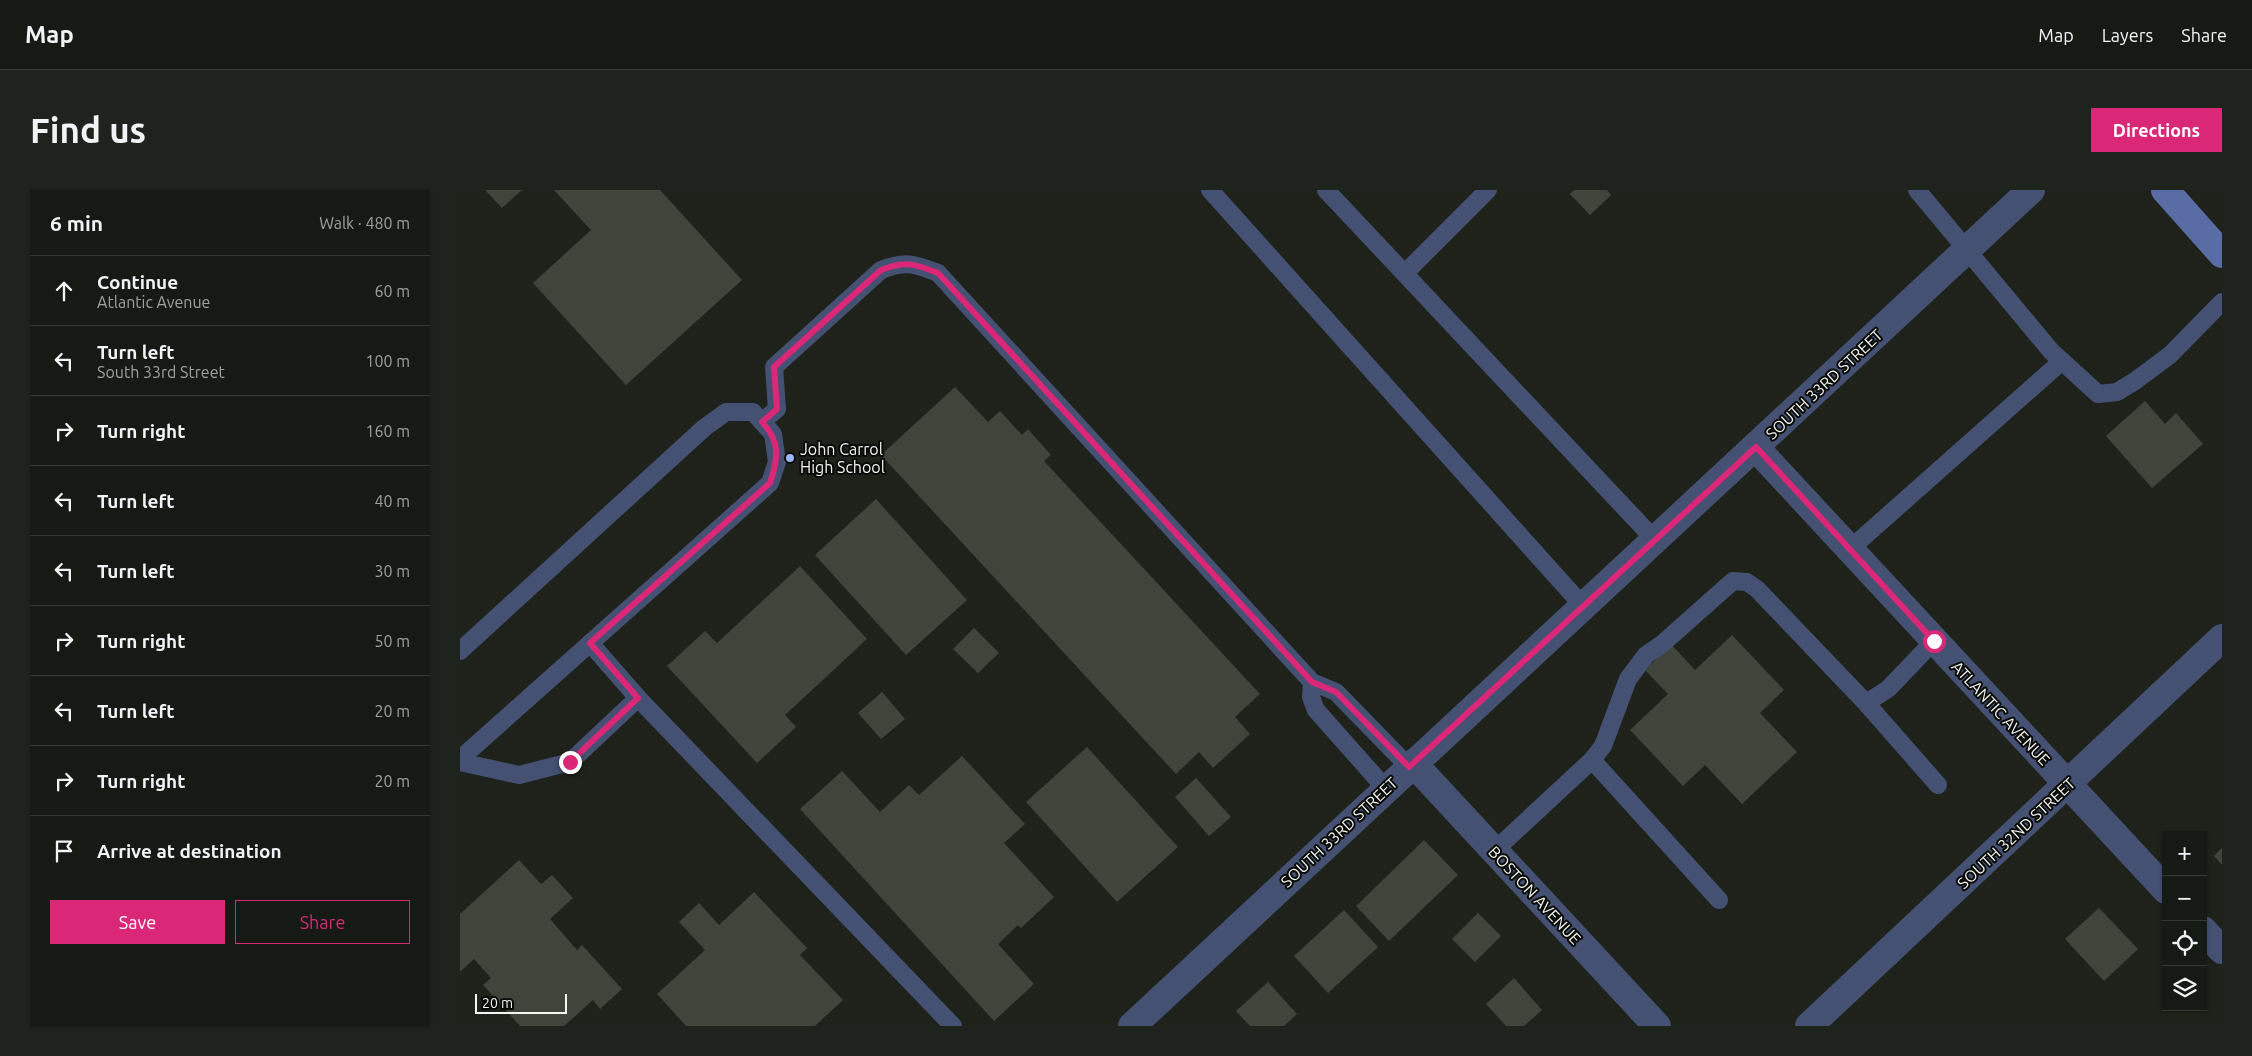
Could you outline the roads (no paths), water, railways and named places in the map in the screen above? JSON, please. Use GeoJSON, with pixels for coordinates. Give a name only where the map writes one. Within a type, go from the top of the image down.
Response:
{"type":"FeatureCollection","features":[{"type":"Feature","properties":{"kind":"main road"},"geometry":{"type":"LineString","coordinates":[[2165,190],[2222,254]]}},
{"type":"Feature","properties":{"kind":"street","name":"SOUTH 33RD STREET"},"geometry":{"type":"LineString","coordinates":[[1132,1026],[2031,190]]}},
{"type":"Feature","properties":{"kind":"street","name":"ATLANTIC AVENUE"},"geometry":{"type":"LineString","coordinates":[[1756,447],[2162,886]]}},
{"type":"Feature","properties":{"kind":"street","name":"SOUTH 32ND STREET"},"geometry":{"type":"LineString","coordinates":[[1809,1026],[2222,638]]}},
{"type":"Feature","properties":{"kind":"street","name":"BOSTON AVENUE"},"geometry":{"type":"LineString","coordinates":[[1411,765],[1494,850],[1657,1026]]}},
{"type":"Feature","properties":{"kind":"street"},"geometry":{"type":"LineString","coordinates":[[2207,934],[2222,950]]}},
{"type":"Feature","properties":{"kind":"lane"},"geometry":{"type":"LineString","coordinates":[[1210,190],[1583,606]]}},
{"type":"Feature","properties":{"kind":"lane"},"geometry":{"type":"LineString","coordinates":[[1326,190],[1655,540]]}},
{"type":"Feature","properties":{"kind":"lane"},"geometry":{"type":"LineString","coordinates":[[1405,273],[1488,190]]}},
{"type":"Feature","properties":{"kind":"lane"},"geometry":{"type":"LineString","coordinates":[[1917,190],[2051,350],[2098,394],[2117,392],[2170,356],[2222,302]]}},
{"type":"Feature","properties":{"kind":"lane"},"geometry":{"type":"LineString","coordinates":[[762,422],[777,409],[774,367],[881,270],[898,263],[916,264],[938,273],[1312,682],[1336,692],[1411,765]]}},
{"type":"Feature","properties":{"kind":"lane"},"geometry":{"type":"LineString","coordinates":[[1850,549],[2062,361]]}},
{"type":"Feature","properties":{"kind":"lane"},"geometry":{"type":"LineString","coordinates":[[460,651],[704,428],[726,412],[753,412],[773,434],[777,462],[770,483],[460,761]]}},
{"type":"Feature","properties":{"kind":"lane"},"geometry":{"type":"LineString","coordinates":[[1494,850],[1592,760],[1603,746],[1628,678],[1646,655],[1662,644],[1733,581],[1747,582],[1758,589],[1866,703],[1938,785]]}},
{"type":"Feature","properties":{"kind":"lane"},"geometry":{"type":"LineString","coordinates":[[1866,703],[1888,689],[1934,641]]}},
{"type":"Feature","properties":{"kind":"lane"},"geometry":{"type":"LineString","coordinates":[[590,643],[638,698],[952,1026]]}},
{"type":"Feature","properties":{"kind":"lane"},"geometry":{"type":"LineString","coordinates":[[1312,682],[1311,697],[1316,710],[1386,789]]}},
{"type":"Feature","properties":{"kind":"lane"},"geometry":{"type":"LineString","coordinates":[[460,761],[519,775],[570,762],[638,698]]}},
{"type":"Feature","properties":{"kind":"lane"},"geometry":{"type":"LineString","coordinates":[[1592,760],[1719,900]]}},
{"type":"Feature","properties":{"kind":"place","name":"John Carrol High School"},"geometry":{"type":"Point","coordinates":[790,458]}}]}
